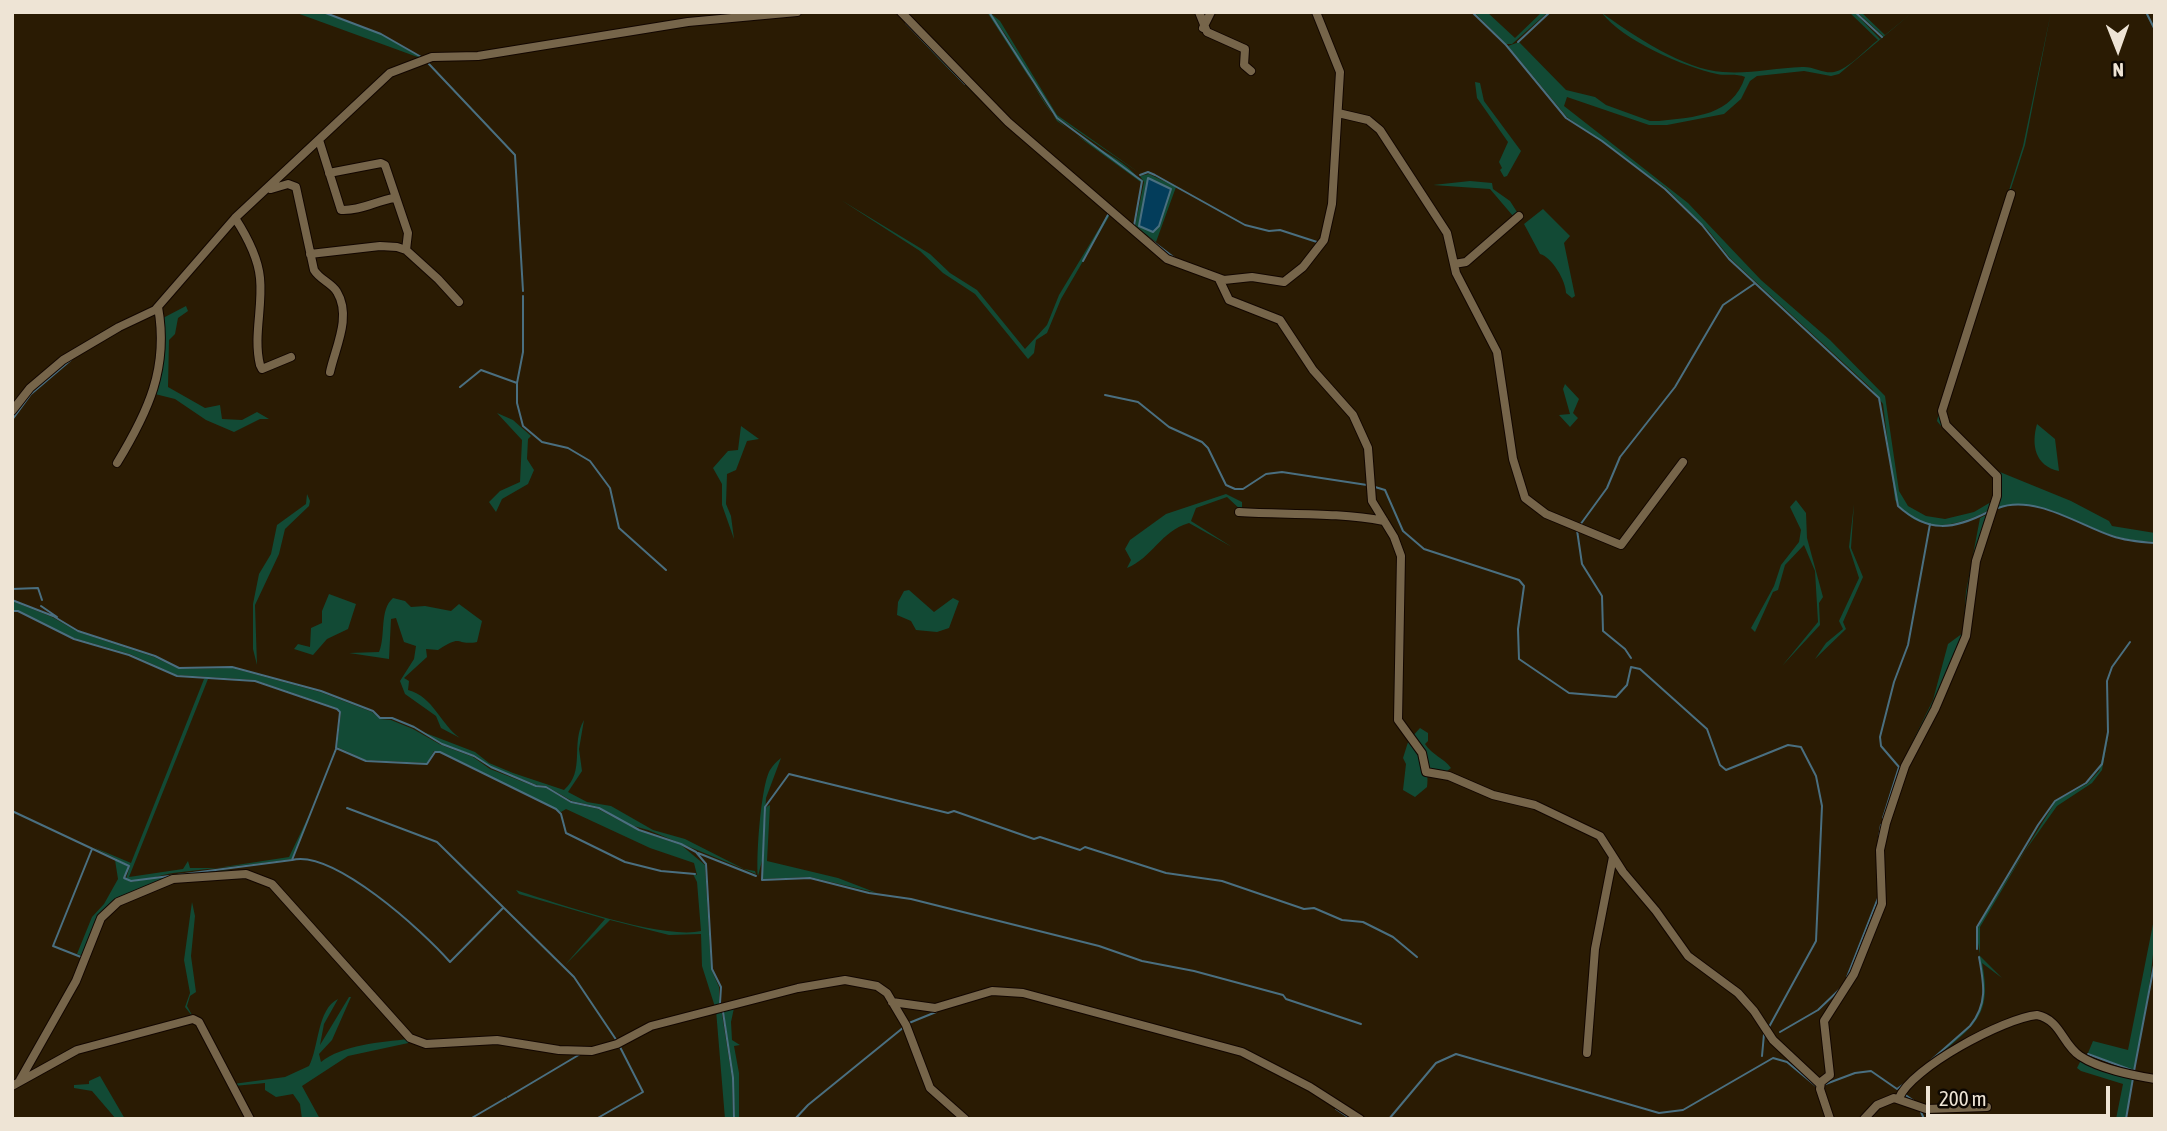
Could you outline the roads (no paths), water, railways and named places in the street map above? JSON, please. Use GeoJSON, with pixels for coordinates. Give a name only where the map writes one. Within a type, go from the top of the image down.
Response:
{"type":"FeatureCollection","features":[{"type":"Feature","properties":{"kind":"street"},"geometry":{"type":"LineString","coordinates":[[12,411],[30,388],[63,360],[158,307],[235,218],[390,73],[432,57],[478,56],[701,20],[797,12]]}},
{"type":"Feature","properties":{"kind":"street"},"geometry":{"type":"LineString","coordinates":[[901,12],[1008,122],[1167,259],[1219,279],[1252,277],[1287,282],[1319,247],[1330,220],[1339,66],[1320,28],[1316,12]]}},
{"type":"Feature","properties":{"kind":"street"},"geometry":{"type":"LineString","coordinates":[[1199,12],[1203,28],[1212,36],[1245,49],[1244,65],[1251,71]]}},
{"type":"Feature","properties":{"kind":"street"},"geometry":{"type":"LineString","coordinates":[[1203,28],[1211,12]]}},
{"type":"Feature","properties":{"kind":"street"},"geometry":{"type":"LineString","coordinates":[[1338,113],[1368,120],[1387,139],[1447,233],[1459,280],[1484,323],[1500,360],[1513,459],[1519,483],[1528,502],[1555,518],[1620,545],[1682,462]]}},
{"type":"Feature","properties":{"kind":"street"},"geometry":{"type":"LineString","coordinates":[[319,140],[341,210],[363,208],[372,202],[394,198]]}},
{"type":"Feature","properties":{"kind":"street"},"geometry":{"type":"LineString","coordinates":[[329,173],[383,164],[408,233],[406,250]]}},
{"type":"Feature","properties":{"kind":"street"},"geometry":{"type":"LineString","coordinates":[[267,190],[294,184],[302,205],[310,254],[317,274],[336,289],[342,306],[340,345],[330,372]]}},
{"type":"Feature","properties":{"kind":"street"},"geometry":{"type":"LineString","coordinates":[[1820,1084],[1830,1075],[1824,1021],[1854,974],[1879,911],[1884,886],[1880,850],[1886,823],[1905,766],[1966,636],[1976,561],[1997,496],[1997,476],[1946,425],[1942,411],[2011,194]]}},
{"type":"Feature","properties":{"kind":"street"},"geometry":{"type":"LineString","coordinates":[[1454,264],[1466,261],[1520,216]]}},
{"type":"Feature","properties":{"kind":"street"},"geometry":{"type":"LineString","coordinates":[[235,218],[246,236],[260,278],[255,342],[260,366],[262,369],[291,357]]}},
{"type":"Feature","properties":{"kind":"street"},"geometry":{"type":"LineString","coordinates":[[310,254],[380,246],[406,250],[445,284],[459,302]]}},
{"type":"Feature","properties":{"kind":"street"},"geometry":{"type":"LineString","coordinates":[[1219,279],[1228,300],[1269,315],[1285,325],[1313,370],[1353,415],[1368,448],[1370,495],[1401,556],[1398,720],[1422,753],[1426,772],[1449,776],[1493,795],[1542,808],[1600,836],[1688,956],[1738,993],[1773,1040],[1820,1084],[1830,1119]]}},
{"type":"Feature","properties":{"kind":"street"},"geometry":{"type":"LineString","coordinates":[[117,463],[157,386],[161,337],[158,307]]}},
{"type":"Feature","properties":{"kind":"street"},"geometry":{"type":"LineString","coordinates":[[1239,512],[1322,517],[1348,515],[1384,521]]}},
{"type":"Feature","properties":{"kind":"street"},"geometry":{"type":"LineString","coordinates":[[1587,1053],[1595,949],[1613,857]]}},
{"type":"Feature","properties":{"kind":"street"},"geometry":{"type":"LineString","coordinates":[[20,1080],[76,981],[101,918],[118,902],[173,878],[246,874],[272,884],[410,1038],[426,1044],[497,1040],[559,1050],[592,1051],[617,1044],[651,1026],[751,999],[837,981],[855,981],[882,988],[912,1037],[930,1088],[965,1119]]}},
{"type":"Feature","properties":{"kind":"street"},"geometry":{"type":"LineString","coordinates":[[892,1002],[935,1008],[985,993],[1023,993],[1242,1052],[1310,1087],[1360,1119]]}},
{"type":"Feature","properties":{"kind":"street"},"geometry":{"type":"LineString","coordinates":[[1864,1119],[1877,1105],[1899,1098],[1912,1082],[1960,1046],[2006,1022],[2036,1015],[2051,1020],[2084,1058],[2132,1075],[2155,1079]]}},
{"type":"Feature","properties":{"kind":"street"},"geometry":{"type":"LineString","coordinates":[[12,1086],[62,1056],[104,1040],[144,1034],[193,1019],[199,1022],[250,1119]]}},
{"type":"Feature","properties":{"kind":"street"},"geometry":{"type":"LineString","coordinates":[[1899,1098],[1926,1109],[1987,1107]]}},
{"type":"Feature","properties":{"kind":"water"},"geometry":{"type":"Polygon","coordinates":[[[1148,178],[1171,189],[1159,226],[1153,232],[1139,226],[1148,178]]]}},
{"type":"Feature","properties":{"kind":"waterway"},"geometry":{"type":"LineString","coordinates":[[323,12],[381,34],[423,58]]}},
{"type":"Feature","properties":{"kind":"waterway"},"geometry":{"type":"LineString","coordinates":[[989,12],[1057,118],[1142,181],[1134,226]]}},
{"type":"Feature","properties":{"kind":"waterway"},"geometry":{"type":"LineString","coordinates":[[1472,12],[1506,45],[1566,118],[1602,141],[1665,189],[1702,225],[1729,259],[1879,398],[1898,506],[1920,521],[1941,526],[1963,522],[1988,512]]}},
{"type":"Feature","properties":{"kind":"waterway"},"geometry":{"type":"LineString","coordinates":[[1518,42],[1550,12]]}},
{"type":"Feature","properties":{"kind":"waterway"},"geometry":{"type":"LineString","coordinates":[[1855,12],[1882,37]]}},
{"type":"Feature","properties":{"kind":"waterway"},"geometry":{"type":"LineString","coordinates":[[2146,12],[2155,30]]}},
{"type":"Feature","properties":{"kind":"waterway"},"geometry":{"type":"LineString","coordinates":[[906,23],[965,84]]}},
{"type":"Feature","properties":{"kind":"waterway"},"geometry":{"type":"LineString","coordinates":[[428,63],[515,155],[523,291]]}},
{"type":"Feature","properties":{"kind":"waterway"},"geometry":{"type":"LineString","coordinates":[[1140,175],[1148,172],[1155,175],[1245,225],[1269,231],[1280,230],[1317,242]]}},
{"type":"Feature","properties":{"kind":"waterway"},"geometry":{"type":"LineString","coordinates":[[1083,261],[1109,213]]}},
{"type":"Feature","properties":{"kind":"waterway"},"geometry":{"type":"LineString","coordinates":[[1147,237],[1176,259]]}},
{"type":"Feature","properties":{"kind":"waterway"},"geometry":{"type":"LineString","coordinates":[[1580,525],[1607,488],[1620,457],[1675,387],[1723,305],[1754,284]]}},
{"type":"Feature","properties":{"kind":"waterway"},"geometry":{"type":"LineString","coordinates":[[460,387],[481,370],[517,383],[523,352],[523,296]]}},
{"type":"Feature","properties":{"kind":"waterway"},"geometry":{"type":"LineString","coordinates":[[12,420],[31,394],[72,359]]}},
{"type":"Feature","properties":{"kind":"waterway"},"geometry":{"type":"LineString","coordinates":[[517,383],[517,403],[523,426],[542,442],[568,448],[590,461],[610,488],[619,528],[666,570]]}},
{"type":"Feature","properties":{"kind":"waterway"},"geometry":{"type":"LineString","coordinates":[[1105,395],[1138,402],[1169,427],[1202,442],[1208,448],[1226,485],[1235,489],[1243,489],[1266,474],[1282,472],[1367,485]]}},
{"type":"Feature","properties":{"kind":"waterway"},"geometry":{"type":"LineString","coordinates":[[1375,487],[1385,490],[1403,531],[1424,549],[1519,580],[1524,586],[1518,629],[1519,659],[1569,693],[1616,697],[1627,685],[1631,667],[1640,669],[1707,729],[1720,765],[1726,770],[1788,745],[1801,747],[1816,776],[1822,806],[1816,941],[1769,1027]]}},
{"type":"Feature","properties":{"kind":"waterway"},"geometry":{"type":"LineString","coordinates":[[1998,508],[2012,505],[2041,508],[2117,538],[2155,543]]}},
{"type":"Feature","properties":{"kind":"waterway"},"geometry":{"type":"LineString","coordinates":[[1883,818],[1899,767],[1881,746],[1880,737],[1894,682],[1908,645],[1930,524]]}},
{"type":"Feature","properties":{"kind":"waterway"},"geometry":{"type":"LineString","coordinates":[[1577,530],[1582,564],[1602,596],[1603,631],[1625,649],[1631,658]]}},
{"type":"Feature","properties":{"kind":"waterway"},"geometry":{"type":"LineString","coordinates":[[12,589],[38,588],[42,600]]}},
{"type":"Feature","properties":{"kind":"waterway"},"geometry":{"type":"LineString","coordinates":[[12,600],[53,616],[78,631],[155,656],[179,668],[232,667],[321,691],[373,711],[380,718],[392,718],[414,727],[442,744],[474,756],[491,767],[536,786],[546,787],[571,802],[599,808],[639,830],[696,852],[706,864],[712,969],[721,987],[720,1003]]}},
{"type":"Feature","properties":{"kind":"waterway"},"geometry":{"type":"LineString","coordinates":[[41,606],[57,617]]}},
{"type":"Feature","properties":{"kind":"waterway"},"geometry":{"type":"LineString","coordinates":[[12,611],[18,611],[74,639],[129,655],[177,676],[255,681],[337,709],[340,712],[336,748],[366,761],[427,764],[435,752],[440,752],[556,809],[561,814],[566,833],[625,862],[661,871],[695,874]]}},
{"type":"Feature","properties":{"kind":"waterway"},"geometry":{"type":"LineString","coordinates":[[1977,949],[1977,927],[2038,825],[2055,801],[2086,783],[2102,764],[2108,732],[2107,681],[2112,667],[2130,642]]}},
{"type":"Feature","properties":{"kind":"waterway"},"geometry":{"type":"LineString","coordinates":[[12,811],[129,866],[124,878],[131,881],[292,860],[336,749]]}},
{"type":"Feature","properties":{"kind":"waterway"},"geometry":{"type":"LineString","coordinates":[[1361,1024],[1286,999],[1283,995],[1194,971],[1142,961],[1099,946],[911,899],[869,893],[810,878],[762,880],[765,807],[789,774],[948,813],[954,811],[1034,839],[1040,837],[1080,850],[1085,847],[1166,873],[1222,881],[1304,909],[1314,908],[1342,920],[1363,922],[1393,937],[1417,957]]}},
{"type":"Feature","properties":{"kind":"waterway"},"geometry":{"type":"LineString","coordinates":[[347,808],[437,842],[574,977],[617,1041]]}},
{"type":"Feature","properties":{"kind":"waterway"},"geometry":{"type":"LineString","coordinates":[[1878,844],[1881,825]]}},
{"type":"Feature","properties":{"kind":"waterway"},"geometry":{"type":"LineString","coordinates":[[81,957],[53,946],[92,849]]}},
{"type":"Feature","properties":{"kind":"waterway"},"geometry":{"type":"LineString","coordinates":[[698,853],[756,876]]}},
{"type":"Feature","properties":{"kind":"waterway"},"geometry":{"type":"LineString","coordinates":[[292,860],[309,860],[353,879],[399,913],[450,962],[503,908]]}},
{"type":"Feature","properties":{"kind":"waterway"},"geometry":{"type":"LineString","coordinates":[[1847,977],[1878,898]]}},
{"type":"Feature","properties":{"kind":"waterway"},"geometry":{"type":"LineString","coordinates":[[1823,1085],[1855,1073],[1871,1071],[1897,1089],[1904,1084],[1976,1018],[1983,993],[1979,957]]}},
{"type":"Feature","properties":{"kind":"waterway"},"geometry":{"type":"LineString","coordinates":[[2088,1054],[2134,1071],[2155,960]]}},
{"type":"Feature","properties":{"kind":"waterway"},"geometry":{"type":"LineString","coordinates":[[1780,1032],[1818,1010],[1841,988]]}},
{"type":"Feature","properties":{"kind":"waterway"},"geometry":{"type":"LineString","coordinates":[[723,1012],[733,1078],[734,1119]]}},
{"type":"Feature","properties":{"kind":"waterway"},"geometry":{"type":"LineString","coordinates":[[909,1023],[936,1012]]}},
{"type":"Feature","properties":{"kind":"waterway"},"geometry":{"type":"LineString","coordinates":[[795,1119],[808,1105],[904,1027]]}},
{"type":"Feature","properties":{"kind":"waterway"},"geometry":{"type":"LineString","coordinates":[[1762,1056],[1764,1034]]}},
{"type":"Feature","properties":{"kind":"waterway"},"geometry":{"type":"LineString","coordinates":[[596,1119],[643,1092],[620,1047]]}},
{"type":"Feature","properties":{"kind":"waterway"},"geometry":{"type":"LineString","coordinates":[[508,1097],[582,1053]]}},
{"type":"Feature","properties":{"kind":"waterway"},"geometry":{"type":"LineString","coordinates":[[1389,1119],[1436,1063],[1456,1054],[1659,1113],[1683,1110],[1773,1058],[1787,1062],[1816,1086]]}},
{"type":"Feature","properties":{"kind":"waterway"},"geometry":{"type":"LineString","coordinates":[[2126,1119],[2133,1078]]}},
{"type":"Feature","properties":{"kind":"waterway"},"geometry":{"type":"LineString","coordinates":[[1904,1094],[1914,1101]]}},
{"type":"Feature","properties":{"kind":"waterway"},"geometry":{"type":"LineString","coordinates":[[470,1119],[506,1098]]}},
{"type":"Feature","properties":{"kind":"waterway"},"geometry":{"type":"LineString","coordinates":[[1336,1109],[1351,1119]]}},
{"type":"Feature","properties":{"kind":"waterway"},"geometry":{"type":"LineString","coordinates":[[1921,1112],[1924,1119]]}}]}
